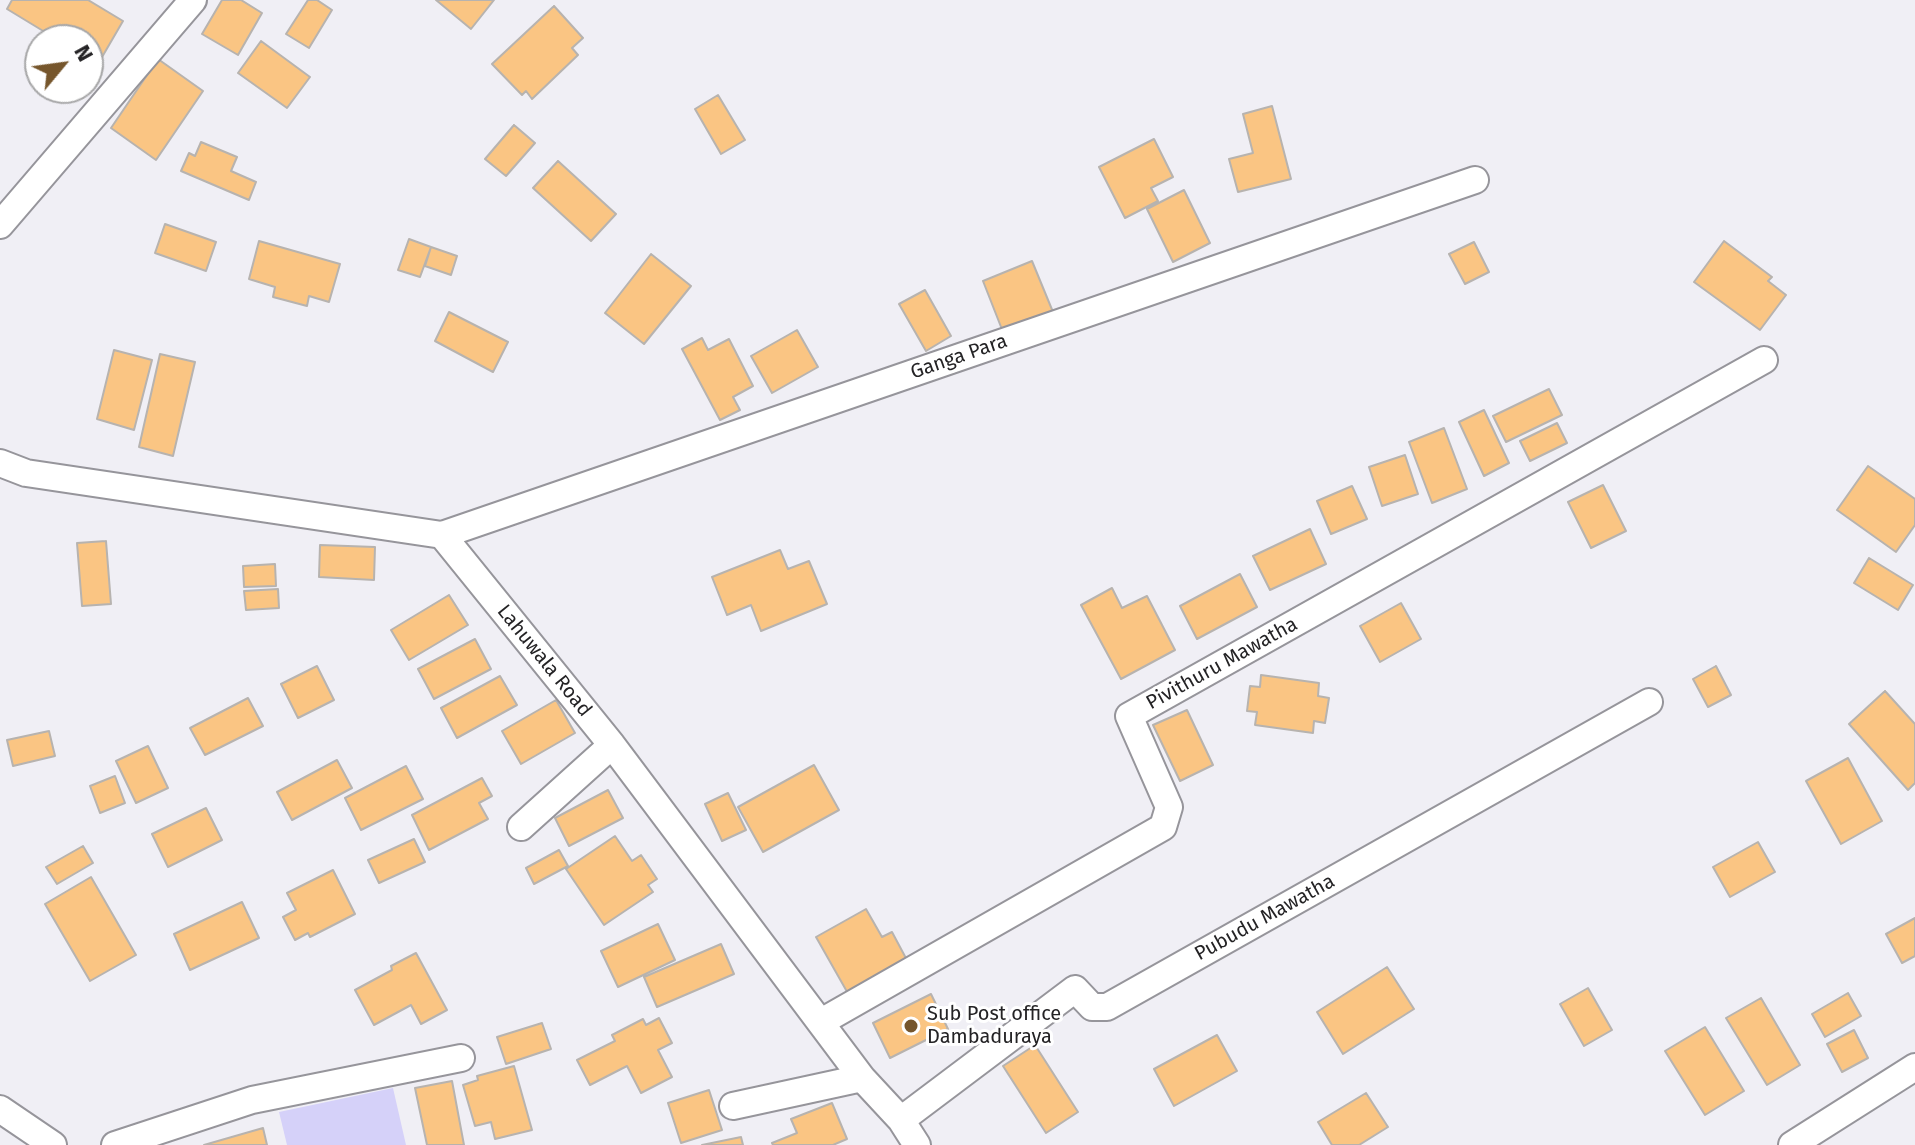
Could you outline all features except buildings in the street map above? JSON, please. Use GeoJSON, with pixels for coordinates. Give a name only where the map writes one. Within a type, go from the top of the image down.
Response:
{"type":"FeatureCollection","features":[{"type":"Feature","properties":{"kind":"street"},"geometry":{"type":"LineString","coordinates":[[0,225],[193,0]]}},
{"type":"Feature","properties":{"kind":"street","name":"Ganga Para"},"geometry":{"type":"LineString","coordinates":[[442,535],[1475,180]]}},
{"type":"Feature","properties":{"kind":"street","name":"Pivithuru Mawatha"},"geometry":{"type":"LineString","coordinates":[[821,1022],[1163,827],[1169,807],[1129,716],[1764,360]]}},
{"type":"Feature","properties":{"kind":"street"},"geometry":{"type":"LineString","coordinates":[[0,463],[26,473],[442,535]]}},
{"type":"Feature","properties":{"kind":"street","name":"Lahuwala Road"},"geometry":{"type":"LineString","coordinates":[[442,535],[612,745],[862,1078],[901,1120],[917,1145]]}},
{"type":"Feature","properties":{"kind":"street","name":"Pubudu Mawatha"},"geometry":{"type":"LineString","coordinates":[[901,1120],[1075,989],[1092,1007],[1107,1007],[1649,702]]}},
{"type":"Feature","properties":{"kind":"street"},"geometry":{"type":"LineString","coordinates":[[521,827],[612,745]]}},
{"type":"Feature","properties":{"kind":"street"},"geometry":{"type":"LineString","coordinates":[[115,1145],[252,1100],[461,1058]]}},
{"type":"Feature","properties":{"kind":"street"},"geometry":{"type":"LineString","coordinates":[[1792,1145],[1915,1067]]}},
{"type":"Feature","properties":{"kind":"street"},"geometry":{"type":"LineString","coordinates":[[733,1106],[862,1078]]}},
{"type":"Feature","properties":{"kind":"street"},"geometry":{"type":"LineString","coordinates":[[0,1109],[53,1145]]}},
{"type":"Feature","properties":{"kind":"shaded area"},"geometry":{"type":"Polygon","coordinates":[[[393,1088],[406,1145],[287,1145],[279,1112],[393,1088]]]}},
{"type":"Feature","properties":{"kind":"place","name":"Sub Post office Dambaduraya"},"geometry":{"type":"Point","coordinates":[911,1026]}}]}
